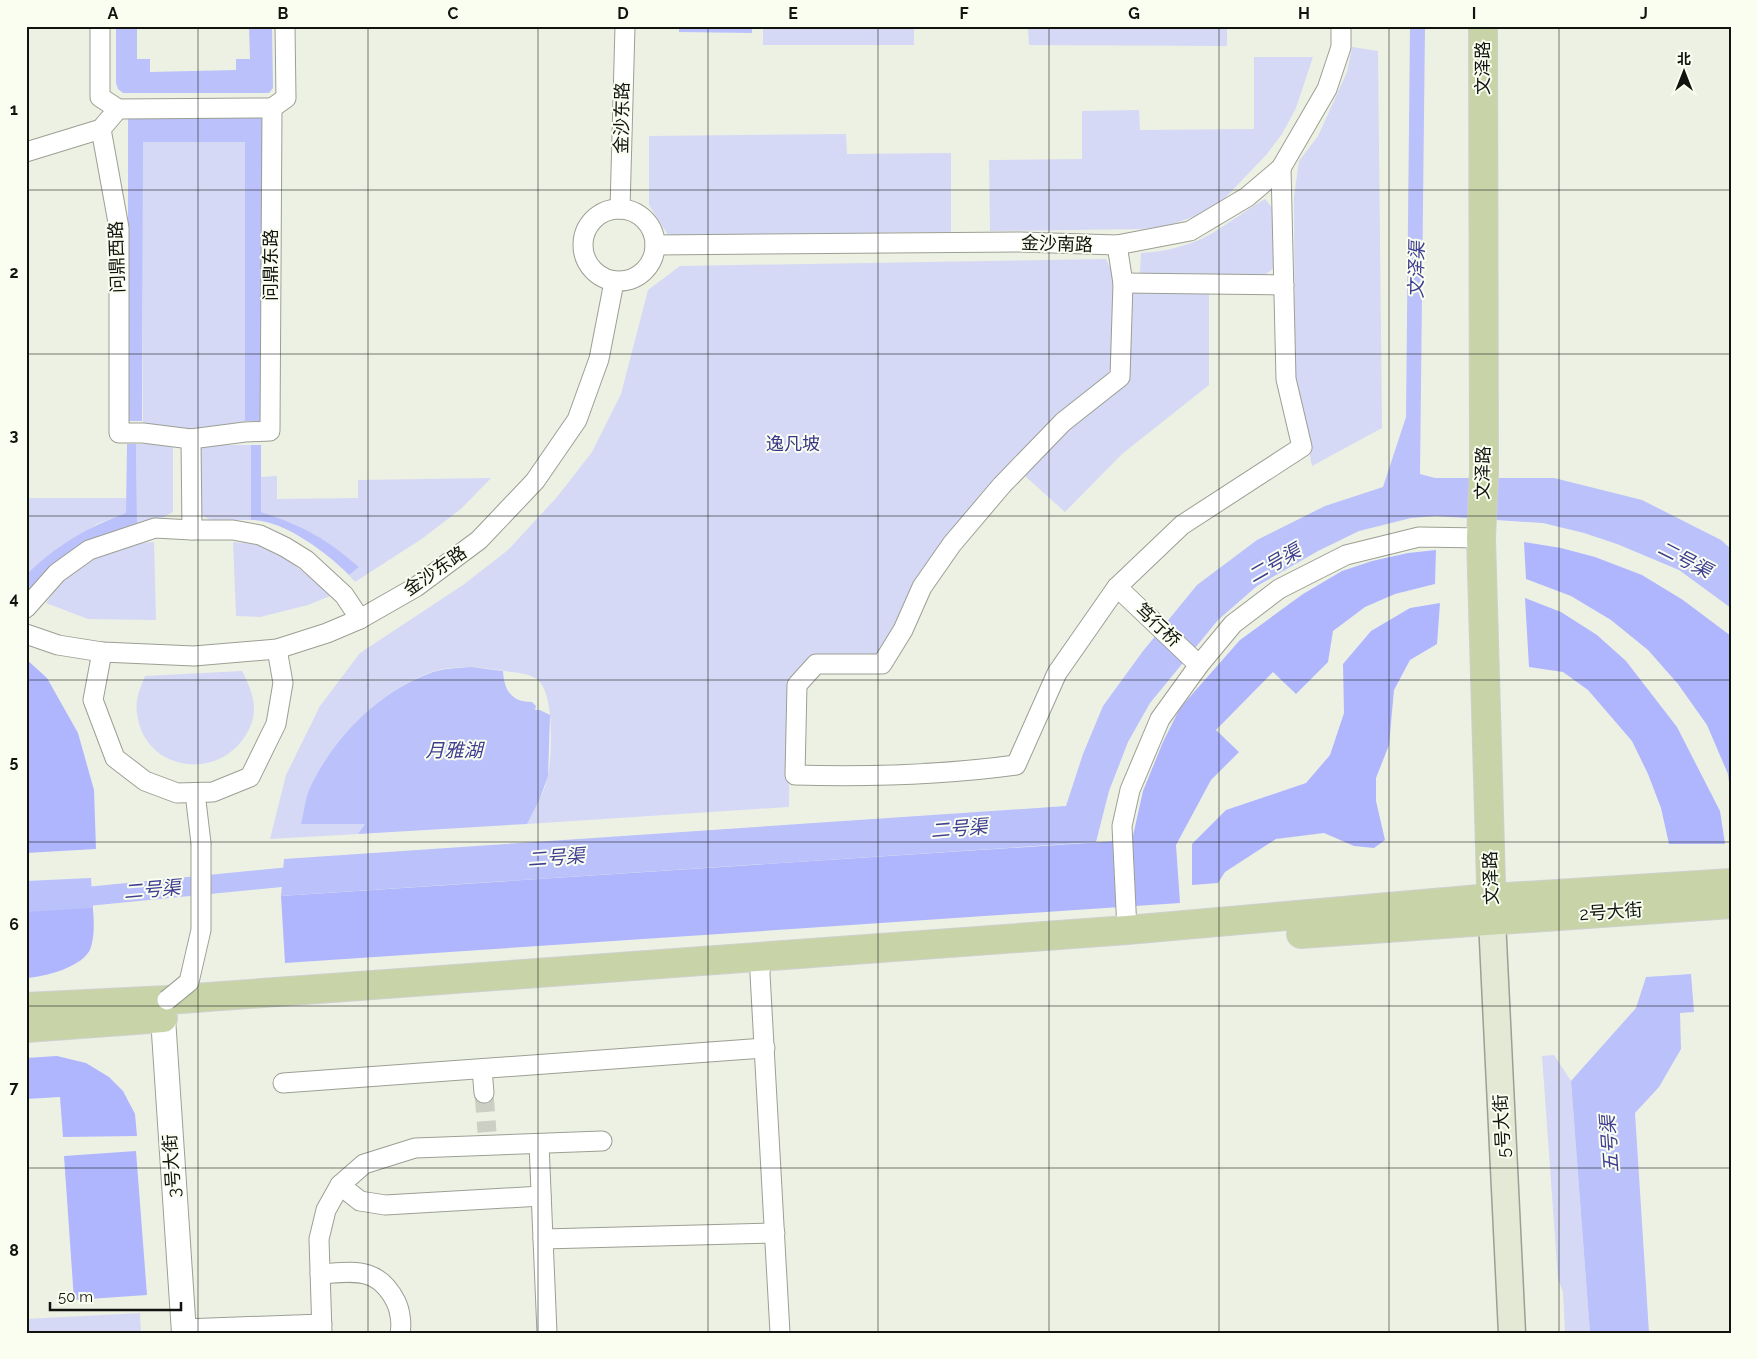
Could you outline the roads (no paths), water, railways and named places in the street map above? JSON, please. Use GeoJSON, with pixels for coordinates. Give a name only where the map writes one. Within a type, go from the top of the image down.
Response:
{"type":"FeatureCollection","features":[{"type":"Feature","properties":{"kind":"main road","name":"文泽路"},"geometry":{"type":"LineString","coordinates":[[1483,26],[1484,472],[1482,534],[1492,909]]}},
{"type":"Feature","properties":{"kind":"main road"},"geometry":{"type":"LineString","coordinates":[[26,1028],[165,1009],[1492,909],[1731,883]]}},
{"type":"Feature","properties":{"kind":"main road","name":"2号大街"},"geometry":{"type":"LineString","coordinates":[[1492,909],[1731,904]]}},
{"type":"Feature","properties":{"kind":"main road"},"geometry":{"type":"LineString","coordinates":[[761,965],[1127,930],[1492,909]]}},
{"type":"Feature","properties":{"kind":"main road","name":"5号大街"},"geometry":{"type":"LineString","coordinates":[[1492,909],[1512,1333]]}},
{"type":"Feature","properties":{"kind":"main road"},"geometry":{"type":"LineString","coordinates":[[26,1007],[165,1009]]}},
{"type":"Feature","properties":{"kind":"street"},"geometry":{"type":"LineString","coordinates":[[100,26],[100,98],[118,108],[272,108],[286,98],[285,26]]}},
{"type":"Feature","properties":{"kind":"street","name":"金沙东路"},"geometry":{"type":"LineString","coordinates":[[620,209],[625,26]]}},
{"type":"Feature","properties":{"kind":"street","name":"金沙南路"},"geometry":{"type":"LineString","coordinates":[[656,245],[1020,242],[1117,245],[1190,231],[1247,197],[1281,168],[1327,89],[1341,47],[1341,26]]}},
{"type":"Feature","properties":{"kind":"street"},"geometry":{"type":"LineString","coordinates":[[26,152],[101,129],[118,108]]}},
{"type":"Feature","properties":{"kind":"street","name":"问鼎东路"},"geometry":{"type":"LineString","coordinates":[[191,439],[245,432],[270,432],[272,108]]}},
{"type":"Feature","properties":{"kind":"street","name":"问鼎西路"},"geometry":{"type":"LineString","coordinates":[[101,129],[119,228],[119,433],[143,433],[191,439]]}},
{"type":"Feature","properties":{"kind":"street"},"geometry":{"type":"LineString","coordinates":[[1117,245],[1123,283],[1120,377],[1063,422],[1002,486],[952,544],[922,586],[903,630],[882,664],[816,664],[796,685],[795,775],[919,774],[972,771],[1016,765],[1057,672],[1117,586],[1182,525],[1302,447],[1286,379],[1281,168]]}},
{"type":"Feature","properties":{"kind":"street"},"geometry":{"type":"LineString","coordinates":[[626,209],[638,214],[647,222],[653,233],[656,245],[653,258],[647,268],[638,276],[626,281],[614,282],[602,278],[593,272],[586,262],[582,251],[582,239],[586,228],[593,219],[603,212],[626,209]]}},
{"type":"Feature","properties":{"kind":"street","name":"金沙东路"},"geometry":{"type":"LineString","coordinates":[[26,634],[58,645],[102,652],[194,656],[277,649],[327,633],[360,619],[416,587],[479,540],[535,481],[577,420],[599,359],[614,282]]}},
{"type":"Feature","properties":{"kind":"street"},"geometry":{"type":"LineString","coordinates":[[1123,283],[1284,284]]}},
{"type":"Feature","properties":{"kind":"street"},"geometry":{"type":"LineString","coordinates":[[191,439],[192,530]]}},
{"type":"Feature","properties":{"kind":"street"},"geometry":{"type":"LineString","coordinates":[[26,608],[57,573],[89,550],[155,528],[233,530],[260,535],[306,560],[344,595],[360,619]]}},
{"type":"Feature","properties":{"kind":"street"},"geometry":{"type":"LineString","coordinates":[[1127,930],[1122,826],[1130,790],[1160,719],[1197,662],[1233,624],[1279,589],[1346,555],[1419,537],[1482,534]]}},
{"type":"Feature","properties":{"kind":"street","name":"笃行桥"},"geometry":{"type":"LineString","coordinates":[[1117,586],[1197,662]]}},
{"type":"Feature","properties":{"kind":"street"},"geometry":{"type":"LineString","coordinates":[[102,652],[93,700],[115,758],[145,781],[177,793],[195,793],[214,792],[250,777],[276,724],[282,683],[277,649]]}},
{"type":"Feature","properties":{"kind":"street"},"geometry":{"type":"LineString","coordinates":[[165,1009],[189,982],[201,930],[201,843],[195,793]]}},
{"type":"Feature","properties":{"kind":"street"},"geometry":{"type":"LineString","coordinates":[[761,965],[780,1333]]}},
{"type":"Feature","properties":{"kind":"street","name":"3号大街"},"geometry":{"type":"LineString","coordinates":[[165,1009],[184,1331]]}},
{"type":"Feature","properties":{"kind":"street"},"geometry":{"type":"LineString","coordinates":[[283,1083],[764,1048]]}},
{"type":"Feature","properties":{"kind":"street"},"geometry":{"type":"LineString","coordinates":[[482,1069],[484,1093]]}},
{"type":"Feature","properties":{"kind":"street"},"geometry":{"type":"LineString","coordinates":[[184,1331],[322,1328],[319,1239],[326,1210],[340,1185],[364,1164],[414,1148],[488,1138],[539,1144],[602,1141]]}},
{"type":"Feature","properties":{"kind":"street"},"geometry":{"type":"LineString","coordinates":[[539,1144],[547,1333]]}},
{"type":"Feature","properties":{"kind":"street"},"geometry":{"type":"LineString","coordinates":[[340,1185],[360,1201],[385,1205],[541,1196]]}},
{"type":"Feature","properties":{"kind":"street"},"geometry":{"type":"LineString","coordinates":[[543,1240],[775,1233]]}},
{"type":"Feature","properties":{"kind":"street"},"geometry":{"type":"LineString","coordinates":[[320,1274],[354,1272],[371,1275],[390,1289],[399,1307],[400,1333]]}},
{"type":"Feature","properties":{"kind":"water"},"geometry":{"type":"Polygon","coordinates":[[[116,26],[137,26],[137,59],[150,59],[150,72],[236,70],[236,59],[250,59],[249,26],[272,26],[273,88],[269,93],[123,93],[118,89],[116,83],[116,26]]]}},
{"type":"Feature","properties":{"kind":"water"},"geometry":{"type":"Polygon","coordinates":[[[679,26],[752,26],[752,33],[679,32],[679,26]]]}},
{"type":"Feature","properties":{"kind":"water","name":"文泽渠"},"geometry":{"type":"Polygon","coordinates":[[[1410,26],[1425,26],[1420,474],[1435,478],[1554,478],[1642,500],[1721,540],[1731,549],[1731,608],[1679,570],[1617,544],[1584,533],[1543,523],[1436,516],[1411,518],[1359,531],[1318,551],[1257,586],[1218,620],[1150,703],[1128,742],[1109,791],[1096,842],[281,896],[284,859],[1066,806],[1083,754],[1103,706],[1143,651],[1197,585],[1257,540],[1325,506],[1383,487],[1406,417],[1410,26]]]}},
{"type":"Feature","properties":{"kind":"water"},"geometry":{"type":"Polygon","coordinates":[[[128,115],[262,115],[262,421],[245,421],[245,142],[143,142],[142,421],[128,421],[128,115]]]}},
{"type":"Feature","properties":{"kind":"water"},"geometry":{"type":"Polygon","coordinates":[[[127,444],[136,444],[137,523],[85,544],[29,592],[26,590],[26,575],[49,555],[85,531],[126,513],[127,444]]]}},
{"type":"Feature","properties":{"kind":"water"},"geometry":{"type":"Polygon","coordinates":[[[251,445],[261,445],[261,512],[289,522],[313,534],[336,548],[359,567],[349,575],[329,557],[304,539],[264,521],[251,520],[251,445]]]}},
{"type":"Feature","properties":{"kind":"water","name":"月雅湖"},"geometry":{"type":"Polygon","coordinates":[[[471,667],[503,671],[505,684],[510,694],[519,700],[532,702],[536,706],[535,710],[540,710],[550,715],[548,776],[539,801],[527,824],[358,834],[365,824],[301,824],[309,790],[319,771],[345,735],[376,704],[413,680],[433,672],[471,667]]]}},
{"type":"Feature","properties":{"kind":"water"},"geometry":{"type":"Polygon","coordinates":[[[91,878],[93,908],[26,912],[26,881],[91,878]]]}},
{"type":"Feature","properties":{"kind":"water","name":"五号渠"},"geometry":{"type":"Polygon","coordinates":[[[1691,974],[1694,1012],[1680,1013],[1681,1049],[1659,1087],[1635,1113],[1649,1333],[1590,1333],[1571,1081],[1636,1008],[1646,977],[1691,974]]]}},
{"type":"Feature","properties":{"kind":"waterway","name":"二号渠"},"geometry":{"type":"LineString","coordinates":[[26,900],[92,896],[306,875]]}},
{"type":"Feature","properties":{"kind":"tunnel"},"geometry":{"type":"LineString","coordinates":[[484,1093],[487,1132]]}},
{"type":"Feature","properties":{"kind":"park label","name":"逸凡坡"},"geometry":{"type":"Point","coordinates":[793,444]}}]}
